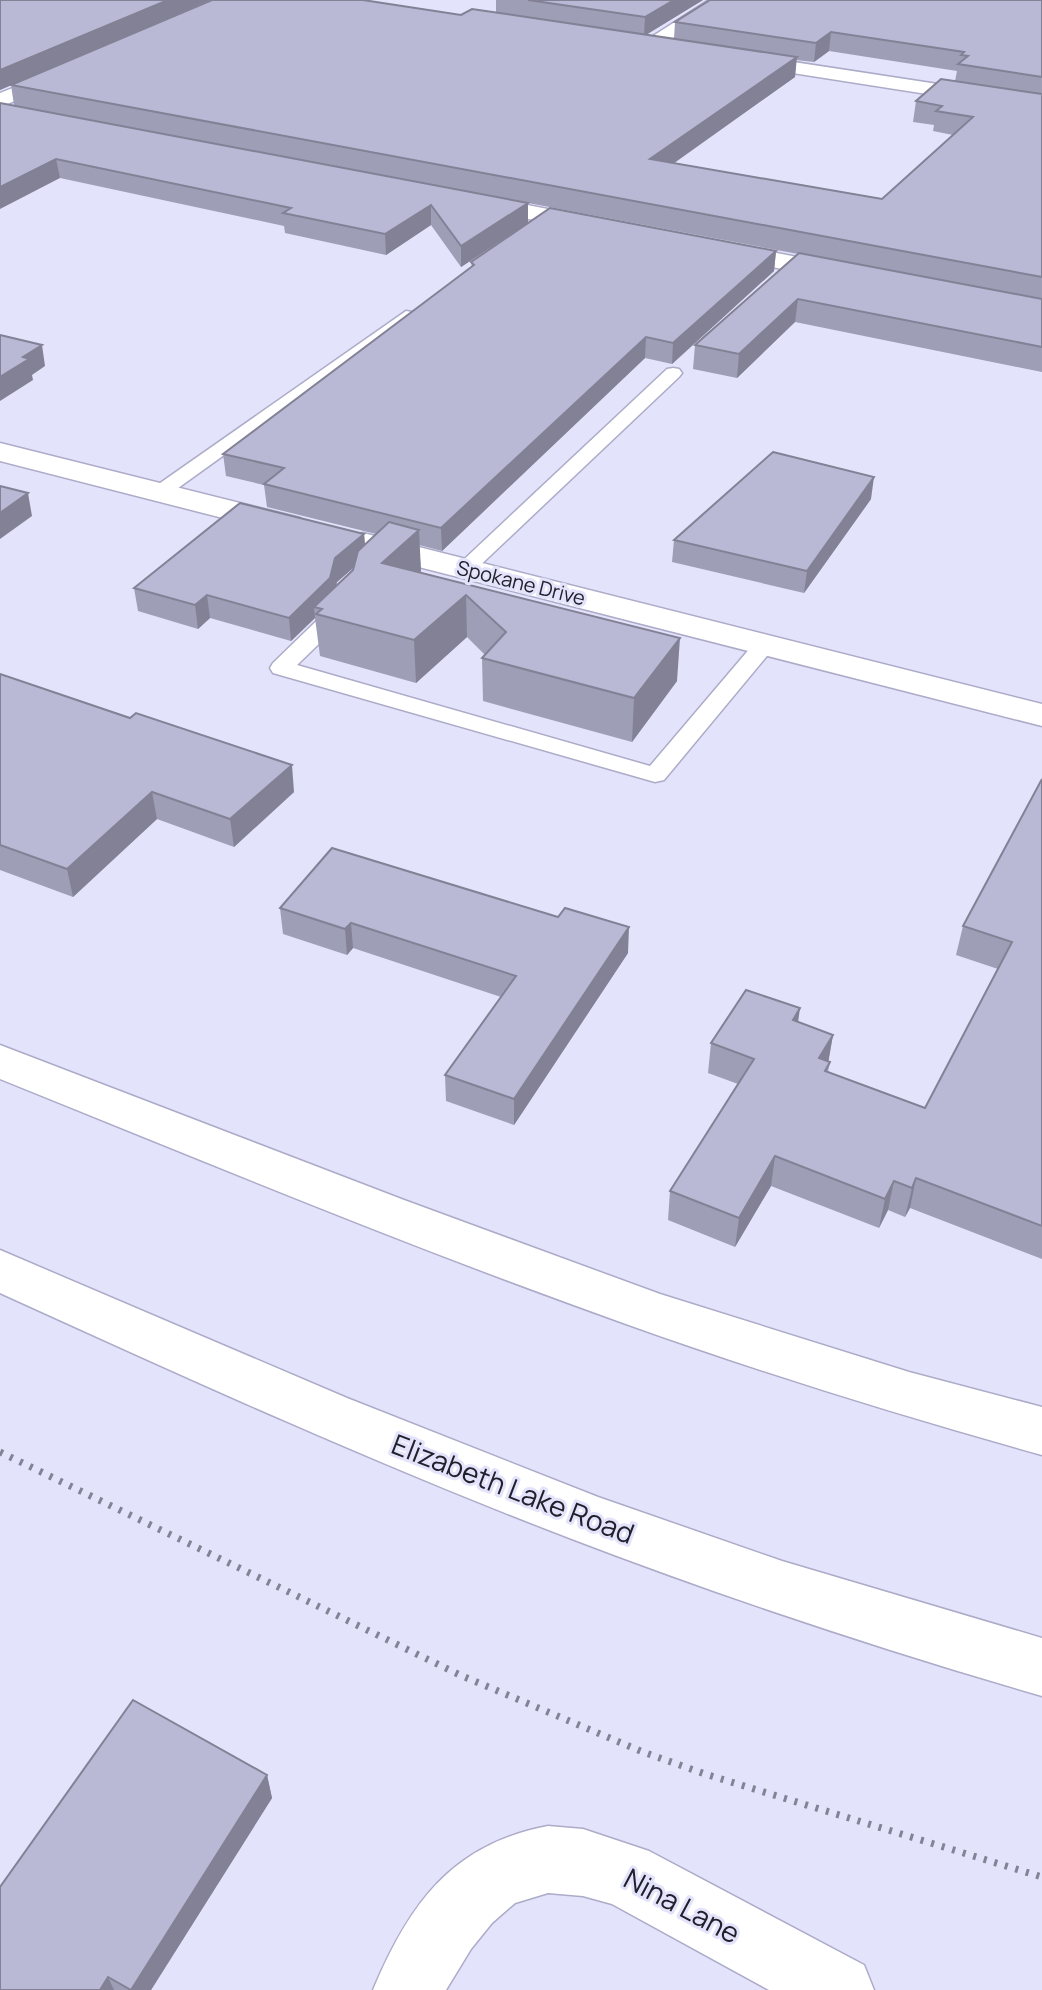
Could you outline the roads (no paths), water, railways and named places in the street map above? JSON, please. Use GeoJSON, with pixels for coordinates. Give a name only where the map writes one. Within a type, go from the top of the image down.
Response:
{"type":"FeatureCollection","features":[{"type":"Feature","properties":{"kind":"street"},"geometry":{"type":"LineString","coordinates":[[680,50],[641,44],[722,0]]}},
{"type":"Feature","properties":{"kind":"street"},"geometry":{"type":"LineString","coordinates":[[712,55],[1042,106]]}},
{"type":"Feature","properties":{"kind":"street"},"geometry":{"type":"LineString","coordinates":[[0,101],[90,62]]}},
{"type":"Feature","properties":{"kind":"street"},"geometry":{"type":"LineString","coordinates":[[0,112],[29,117]]}},
{"type":"Feature","properties":{"kind":"street"},"geometry":{"type":"LineString","coordinates":[[442,196],[542,222],[627,231]]}},
{"type":"Feature","properties":{"kind":"street"},"geometry":{"type":"LineString","coordinates":[[688,243],[790,270],[873,279]]}},
{"type":"Feature","properties":{"kind":"street","name":"Spokane Drive"},"geometry":{"type":"LineString","coordinates":[[0,452],[321,533],[378,561],[465,569],[1042,715]]}},
{"type":"Feature","properties":{"kind":"street"},"geometry":{"type":"LineString","coordinates":[[0,1061],[497,1258],[625,1304],[888,1387],[1042,1431]]}},
{"type":"Feature","properties":{"kind":"street","name":"Elizabeth Lake Road"},"geometry":{"type":"LineString","coordinates":[[0,1270],[383,1438],[528,1497],[833,1604],[1042,1667]]}},
{"type":"Feature","properties":{"kind":"street","name":"Nina Lane"},"geometry":{"type":"LineString","coordinates":[[408,1990],[454,1911],[490,1878],[514,1867],[569,1859],[595,1863],[625,1875],[839,1990]]}},
{"type":"Feature","properties":{"kind":"lane"},"geometry":{"type":"LineString","coordinates":[[160,492],[406,316]]}},
{"type":"Feature","properties":{"kind":"lane"},"geometry":{"type":"LineString","coordinates":[[465,569],[673,373]]}},
{"type":"Feature","properties":{"kind":"lane"},"geometry":{"type":"LineString","coordinates":[[347,589],[346,605],[281,668],[655,775],[765,645]]}}]}
